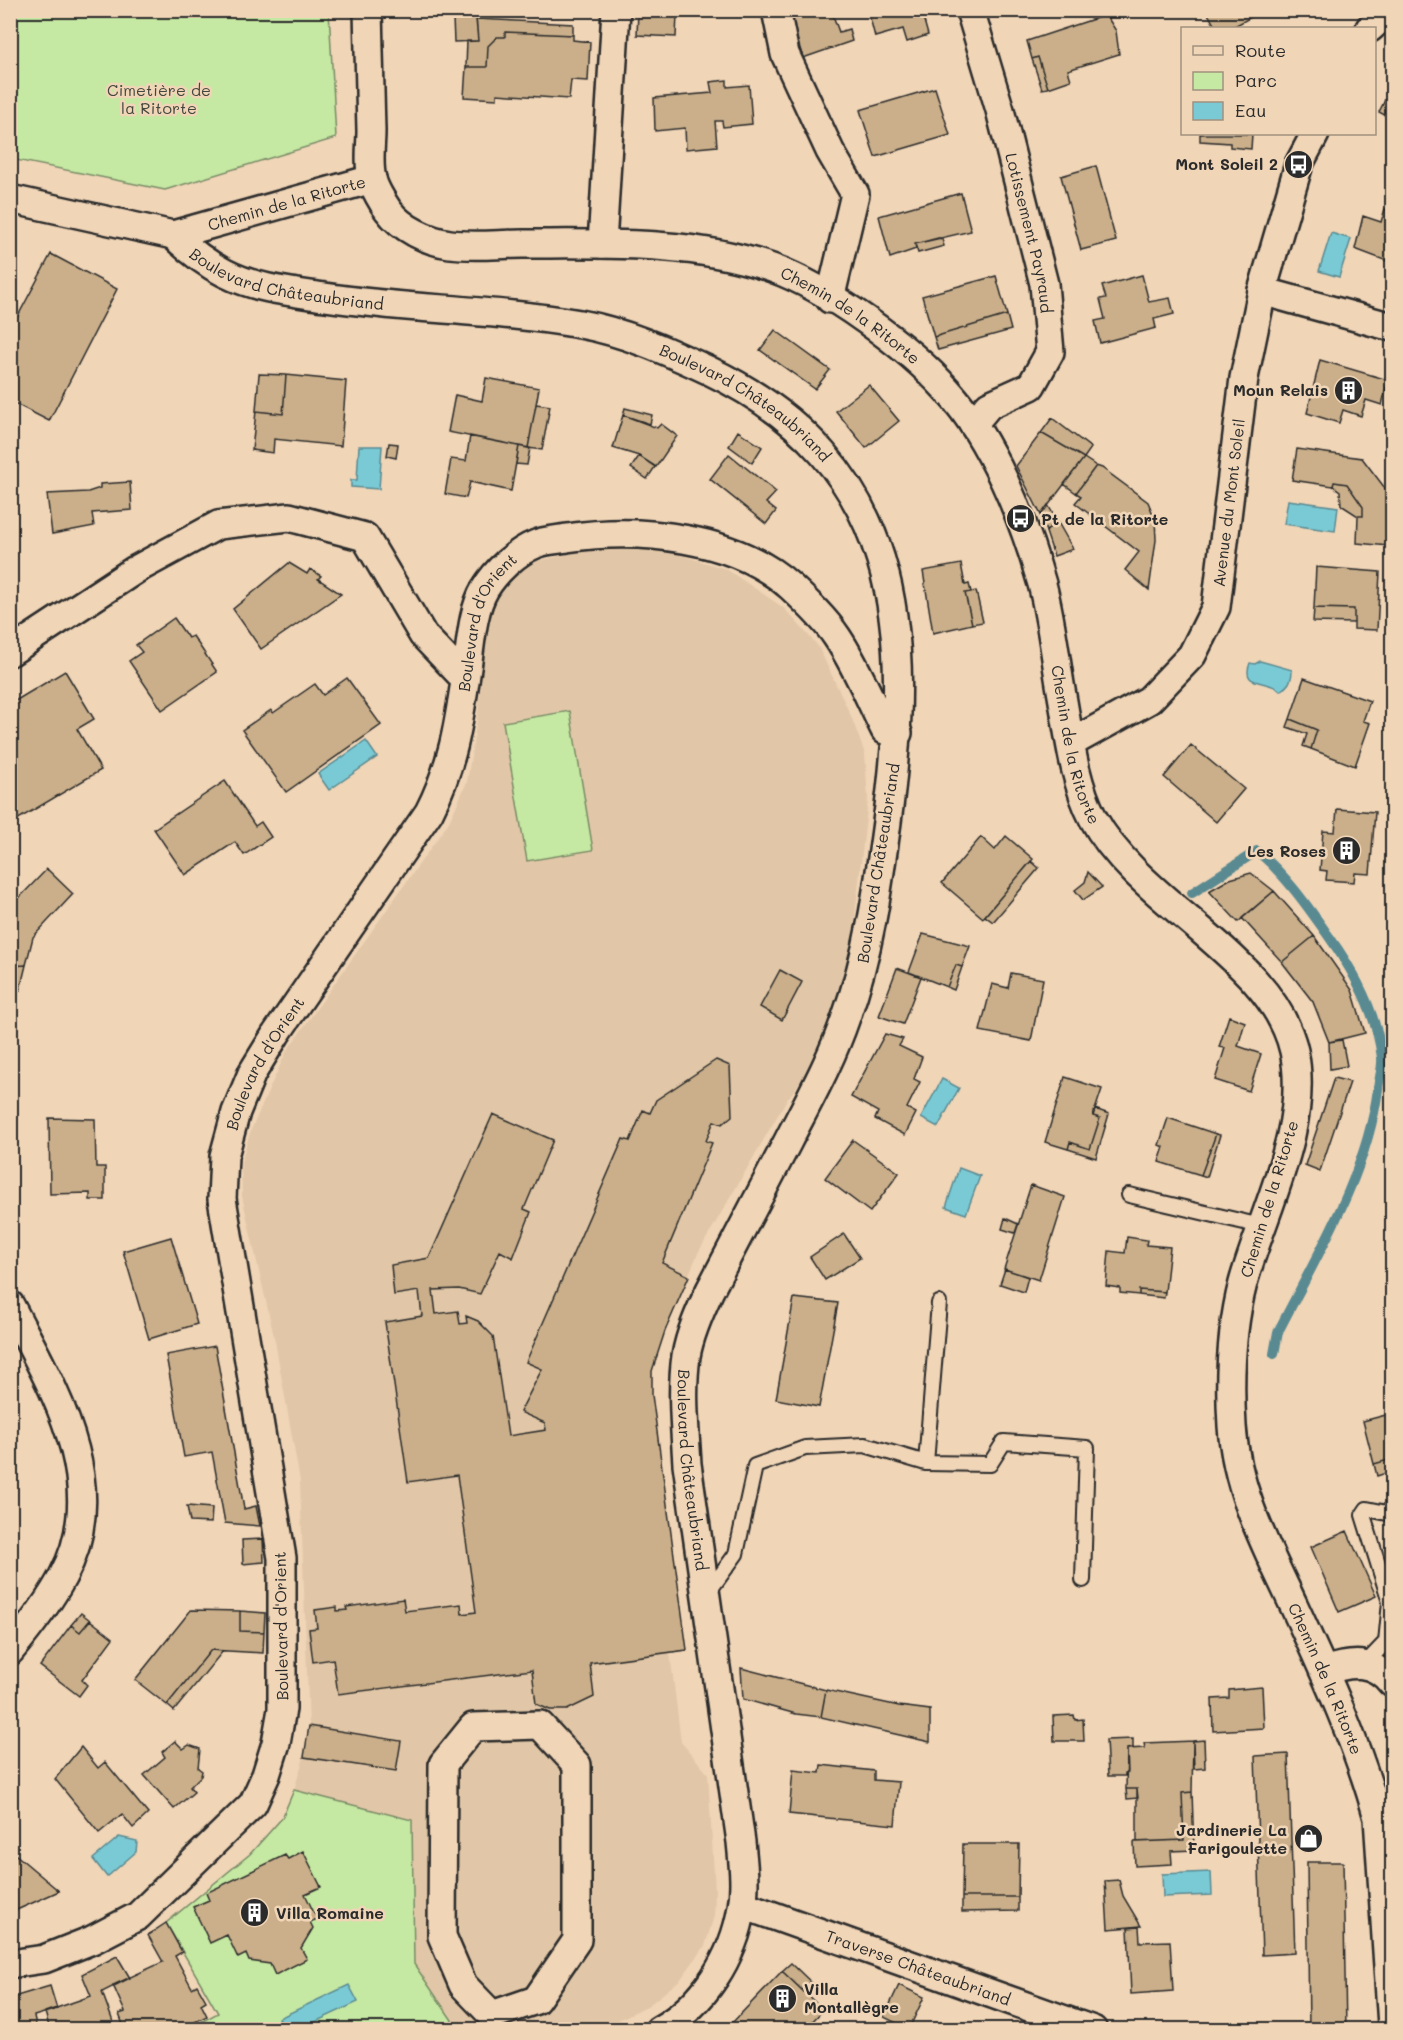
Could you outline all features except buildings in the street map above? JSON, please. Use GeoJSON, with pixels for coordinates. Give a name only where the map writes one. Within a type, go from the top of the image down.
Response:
{"type":"FeatureCollection","features":[{"type":"Feature","properties":{"kind":"street"},"geometry":{"type":"LineString","coordinates":[[368,10],[372,179]]}},
{"type":"Feature","properties":{"kind":"street"},"geometry":{"type":"LineString","coordinates":[[602,244],[616,10]]}},
{"type":"Feature","properties":{"kind":"street"},"geometry":{"type":"LineString","coordinates":[[776,10],[785,54],[830,151],[855,194],[830,299]]}},
{"type":"Feature","properties":{"kind":"street","name":"Lotissement Payraud"},"geometry":{"type":"LineString","coordinates":[[970,10],[1000,110],[1044,284],[1050,352],[1031,386],[989,405],[973,424]]}},
{"type":"Feature","properties":{"kind":"street","name":"Avenue du Mont Soleil"},"geometry":{"type":"LineString","coordinates":[[1071,742],[1149,700],[1192,654],[1216,607],[1244,378],[1262,291],[1299,164],[1314,135]]}},
{"type":"Feature","properties":{"kind":"street","name":"Chemin de la Ritorte"},"geometry":{"type":"LineString","coordinates":[[10,199],[173,236],[372,179],[390,214],[417,234],[448,244],[602,244],[683,249],[729,257],[772,268],[830,299],[873,326],[948,391],[973,424],[1020,519],[1042,586],[1078,778],[1090,812],[1108,843],[1131,870],[1261,987],[1288,1030],[1295,1058],[1296,1111],[1288,1144],[1242,1287],[1234,1330],[1231,1372],[1233,1440],[1238,1470],[1252,1516],[1324,1671],[1361,1763],[1378,1818],[1392,2026]]}},
{"type":"Feature","properties":{"kind":"street","name":"Boulevard Châteaubriand"},"geometry":{"type":"LineString","coordinates":[[173,236],[197,257],[227,274],[268,289],[379,305],[582,324],[638,339],[735,383],[779,413],[813,445],[847,485],[872,530],[882,556],[891,596],[897,649],[898,733],[870,939],[846,1019],[828,1063],[710,1290],[694,1325],[686,1356],[684,1416],[687,1464],[741,1842],[743,1905],[736,1934],[710,1983],[693,2006],[659,2030]]}},
{"type":"Feature","properties":{"kind":"street"},"geometry":{"type":"LineString","coordinates":[[1262,291],[1392,327]]}},
{"type":"Feature","properties":{"kind":"street"},"geometry":{"type":"LineString","coordinates":[[10,651],[135,570],[218,525],[289,517],[365,537],[423,635],[465,679]]}},
{"type":"Feature","properties":{"kind":"street","name":"Boulevard d'Orient"},"geometry":{"type":"LineString","coordinates":[[10,1964],[44,1959],[92,1940],[138,1916],[253,1804],[267,1775],[282,1709],[282,1558],[222,1199],[224,1156],[236,1112],[252,1073],[276,1034],[429,812],[445,781],[456,739],[474,622],[484,590],[504,565],[536,543],[636,532],[681,538],[724,549],[789,585],[838,638],[885,730],[898,733]]}},
{"type":"Feature","properties":{"kind":"street"},"geometry":{"type":"LineString","coordinates":[[10,1305],[66,1413],[82,1487],[74,1548],[64,1574],[42,1611],[10,1651]]}},
{"type":"Feature","properties":{"kind":"street"},"geometry":{"type":"LineString","coordinates":[[1324,1671],[1345,1664],[1364,1665],[1382,1670],[1392,1683]]}},
{"type":"Feature","properties":{"kind":"street"},"geometry":{"type":"LineString","coordinates":[[540,1725],[577,1765],[578,1940],[536,2000],[487,2022],[463,1985],[442,1936],[443,1764],[473,1727],[540,1725]]}},
{"type":"Feature","properties":{"kind":"street","name":"Traverse Châteaubriand"},"geometry":{"type":"LineString","coordinates":[[743,1905],[1093,2030]]}},
{"type":"Feature","properties":{"kind":"lane"},"geometry":{"type":"LineString","coordinates":[[1129,1195],[1261,1226]]}},
{"type":"Feature","properties":{"kind":"lane"},"geometry":{"type":"LineString","coordinates":[[926,1464],[939,1304]]}},
{"type":"Feature","properties":{"kind":"lane"},"geometry":{"type":"LineString","coordinates":[[706,1596],[736,1554],[755,1466],[805,1448],[866,1445],[926,1464],[990,1464],[1004,1442],[1087,1448],[1083,1580]]}},
{"type":"Feature","properties":{"kind":"lane"},"geometry":{"type":"LineString","coordinates":[[1364,1665],[1386,1642],[1390,1602],[1363,1515],[1367,1509],[1392,1514]]}},
{"type":"Feature","properties":{"kind":"shaded area"},"geometry":{"type":"Polygon","coordinates":[[[637,547],[677,554],[726,569],[784,608],[818,646],[851,716],[865,754],[868,799],[849,970],[805,1076],[786,1101],[698,1253],[665,1331],[652,1370],[652,1395],[687,1650],[670,1653],[681,1742],[708,1774],[715,1891],[714,1916],[705,1946],[680,1980],[649,2005],[600,2029],[458,2029],[414,1964],[412,1820],[294,1790],[304,1757],[309,1726],[300,1481],[275,1341],[242,1196],[241,1162],[251,1130],[286,1052],[449,822],[467,782],[479,706],[482,657],[493,605],[501,589],[512,575],[528,563],[598,548],[637,547]]]}},
{"type":"Feature","properties":{"kind":"green space","name":"Cimetière de la Ritorte"},"geometry":{"type":"Polygon","coordinates":[[[10,11],[329,11],[336,138],[165,190],[11,159],[10,11]]]}},
{"type":"Feature","properties":{"kind":"green space"},"geometry":{"type":"Polygon","coordinates":[[[570,711],[593,850],[527,861],[503,722],[570,711]]]}},
{"type":"Feature","properties":{"kind":"green space"},"geometry":{"type":"Polygon","coordinates":[[[294,1790],[412,1820],[414,1964],[458,2029],[188,2029],[218,2013],[166,1923],[250,1854],[282,1818],[294,1790]]]}},
{"type":"Feature","properties":{"kind":"water"},"geometry":{"type":"Polygon","coordinates":[[[1331,233],[1351,239],[1339,277],[1319,271],[1331,233]]]}},
{"type":"Feature","properties":{"kind":"water"},"geometry":{"type":"Polygon","coordinates":[[[359,446],[382,446],[379,489],[351,487],[351,480],[357,480],[359,446]]]}},
{"type":"Feature","properties":{"kind":"water"},"geometry":{"type":"Polygon","coordinates":[[[1288,500],[1338,507],[1335,531],[1284,524],[1288,500]]]}},
{"type":"Feature","properties":{"kind":"water"},"geometry":{"type":"Polygon","coordinates":[[[1260,661],[1292,670],[1287,685],[1280,691],[1275,687],[1252,680],[1248,671],[1250,663],[1255,664],[1260,661]]]}},
{"type":"Feature","properties":{"kind":"water"},"geometry":{"type":"Polygon","coordinates":[[[366,741],[377,757],[329,790],[318,774],[366,741]]]}},
{"type":"Feature","properties":{"kind":"water"},"geometry":{"type":"Polygon","coordinates":[[[942,1079],[959,1088],[938,1127],[921,1118],[942,1079]]]}},
{"type":"Feature","properties":{"kind":"water"},"geometry":{"type":"Polygon","coordinates":[[[959,1168],[980,1176],[966,1214],[946,1207],[959,1168]]]}},
{"type":"Feature","properties":{"kind":"water"},"geometry":{"type":"Polygon","coordinates":[[[119,1837],[137,1841],[136,1852],[107,1877],[93,1859],[119,1837]]]}},
{"type":"Feature","properties":{"kind":"water"},"geometry":{"type":"Polygon","coordinates":[[[1211,1872],[1212,1895],[1163,1897],[1162,1874],[1211,1872]]]}},
{"type":"Feature","properties":{"kind":"water"},"geometry":{"type":"Polygon","coordinates":[[[349,1985],[358,2002],[300,2029],[284,2029],[279,2018],[349,1985]]]}},
{"type":"Feature","properties":{"kind":"waterway"},"geometry":{"type":"LineString","coordinates":[[1192,893],[1257,851],[1278,870],[1339,951],[1370,1010],[1382,1058],[1372,1121],[1352,1183],[1324,1244],[1278,1332],[1274,1354]]}},
{"type":"Feature","properties":{"kind":"place","name":"Mont Soleil 2"},"geometry":{"type":"Point","coordinates":[1299,164]}},
{"type":"Feature","properties":{"kind":"place","name":"Moun Relais"},"geometry":{"type":"Point","coordinates":[1349,390]}},
{"type":"Feature","properties":{"kind":"place","name":"Pt de la Ritorte"},"geometry":{"type":"Point","coordinates":[1020,519]}},
{"type":"Feature","properties":{"kind":"place","name":"Les Roses"},"geometry":{"type":"Point","coordinates":[1347,851]}},
{"type":"Feature","properties":{"kind":"place","name":"Jardinerie La Farigoulette"},"geometry":{"type":"Point","coordinates":[1308,1839]}},
{"type":"Feature","properties":{"kind":"place","name":"Villa Romaine"},"geometry":{"type":"Point","coordinates":[255,1913]}},
{"type":"Feature","properties":{"kind":"place","name":"Villa Montallègre"},"geometry":{"type":"Point","coordinates":[783,1998]}}]}
